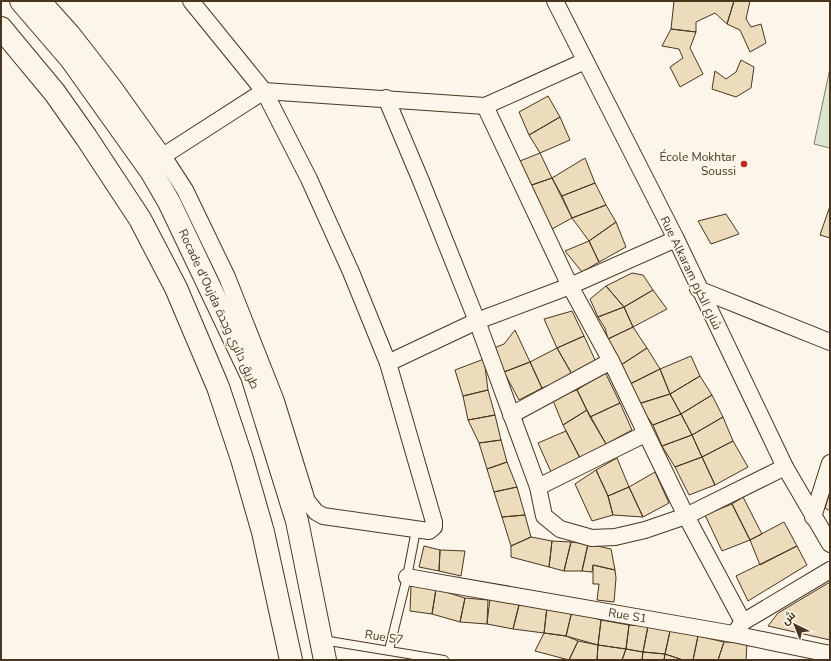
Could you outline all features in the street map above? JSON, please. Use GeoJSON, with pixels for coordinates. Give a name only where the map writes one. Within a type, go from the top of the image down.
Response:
{"type":"FeatureCollection","features":[{"type":"Feature","properties":{"kind":"highway","name":"Rocade d'Oujda طريق دائري وجدة"},"geometry":{"type":"LineString","coordinates":[[21,1],[71,59],[151,171],[169,202],[252,376],[297,521],[323,650]]}},
{"type":"Feature","properties":{"kind":"highway"},"geometry":{"type":"LineString","coordinates":[[1,28],[55,92],[86,137],[140,219],[179,294],[218,387],[242,459],[263,532],[291,660]]}},
{"type":"Feature","properties":{"kind":"street"},"geometry":{"type":"LineString","coordinates":[[43,1],[71,32],[109,80],[164,156],[185,190],[227,277],[276,401],[306,501],[316,512],[323,516],[429,531],[434,527],[434,522],[388,363],[351,272],[309,179],[264,91],[191,1]]}},
{"type":"Feature","properties":{"kind":"street","name":"Rue Alkaram شارع الكرم"},"geometry":{"type":"LineString","coordinates":[[555,1],[676,239],[698,289],[784,467],[830,544]]}},
{"type":"Feature","properties":{"kind":"street"},"geometry":{"type":"LineString","coordinates":[[164,156],[264,91],[386,98],[485,106],[585,61]]}},
{"type":"Feature","properties":{"kind":"street"},"geometry":{"type":"LineString","coordinates":[[386,98],[477,321],[510,415],[538,487],[544,516],[551,523],[560,529],[592,538],[615,537],[645,530],[686,516],[784,467]]}},
{"type":"Feature","properties":{"kind":"street"},"geometry":{"type":"LineString","coordinates":[[485,106],[570,286],[611,362],[686,516],[743,622]]}},
{"type":"Feature","properties":{"kind":"street"},"geometry":{"type":"LineString","coordinates":[[388,363],[477,321],[570,286],[676,239]]}},
{"type":"Feature","properties":{"kind":"street"},"geometry":{"type":"LineString","coordinates":[[698,289],[830,342]]}},
{"type":"Feature","properties":{"kind":"street"},"geometry":{"type":"LineString","coordinates":[[510,415],[611,362]]}},
{"type":"Feature","properties":{"kind":"street"},"geometry":{"type":"LineString","coordinates":[[538,487],[645,434]]}},
{"type":"Feature","properties":{"kind":"street"},"geometry":{"type":"LineString","coordinates":[[813,517],[830,463]]}},
{"type":"Feature","properties":{"kind":"street"},"geometry":{"type":"LineString","coordinates":[[733,634],[743,622],[830,570]]}},
{"type":"Feature","properties":{"kind":"street","name":"Rue S1"},"geometry":{"type":"LineString","coordinates":[[407,577],[733,634],[830,654]]}},
{"type":"Feature","properties":{"kind":"lane"},"geometry":{"type":"LineString","coordinates":[[389,650],[407,577],[416,530]]}},
{"type":"Feature","properties":{"kind":"lane","name":"Rue S7"},"geometry":{"type":"LineString","coordinates":[[323,650],[389,650],[444,660]]}},
{"type":"Feature","properties":{"kind":"green space"},"geometry":{"type":"Polygon","coordinates":[[[830,68],[830,148],[814,144],[830,68]]]}},
{"type":"Feature","properties":{"kind":"building"},"geometry":{"type":"Polygon","coordinates":[[[674,1],[734,1],[727,24],[715,13],[696,22],[696,32],[671,29],[674,1]]]}},
{"type":"Feature","properties":{"kind":"building"},"geometry":{"type":"Polygon","coordinates":[[[734,1],[750,1],[746,19],[751,27],[761,24],[766,43],[750,52],[740,30],[727,24],[734,1]]]}},
{"type":"Feature","properties":{"kind":"building"},"geometry":{"type":"Polygon","coordinates":[[[671,29],[696,32],[690,48],[703,74],[680,87],[670,67],[683,58],[679,49],[662,46],[671,29]]]}},
{"type":"Feature","properties":{"kind":"building"},"geometry":{"type":"Polygon","coordinates":[[[741,60],[754,67],[751,88],[736,97],[712,89],[715,71],[726,79],[736,72],[741,60]]]}},
{"type":"Feature","properties":{"kind":"building"},"geometry":{"type":"Polygon","coordinates":[[[548,96],[560,117],[529,135],[519,112],[548,96]]]}},
{"type":"Feature","properties":{"kind":"building"},"geometry":{"type":"Polygon","coordinates":[[[560,117],[570,140],[540,153],[529,135],[560,117]]]}},
{"type":"Feature","properties":{"kind":"building"},"geometry":{"type":"Polygon","coordinates":[[[540,153],[552,178],[526,187],[515,163],[540,153]]]}},
{"type":"Feature","properties":{"kind":"building"},"geometry":{"type":"Polygon","coordinates":[[[585,158],[595,183],[562,196],[552,178],[585,158]]]}},
{"type":"Feature","properties":{"kind":"building"},"geometry":{"type":"Polygon","coordinates":[[[552,178],[572,218],[552,229],[526,187],[552,178]]]}},
{"type":"Feature","properties":{"kind":"building"},"geometry":{"type":"Polygon","coordinates":[[[595,183],[606,205],[572,218],[562,196],[595,183]]]}},
{"type":"Feature","properties":{"kind":"building"},"geometry":{"type":"Polygon","coordinates":[[[606,205],[616,222],[589,241],[572,218],[606,205]]]}},
{"type":"Feature","properties":{"kind":"building"},"geometry":{"type":"Polygon","coordinates":[[[830,206],[830,238],[820,235],[830,206]]]}},
{"type":"Feature","properties":{"kind":"building"},"geometry":{"type":"Polygon","coordinates":[[[726,214],[739,234],[711,244],[698,221],[726,214]]]}},
{"type":"Feature","properties":{"kind":"building"},"geometry":{"type":"Polygon","coordinates":[[[616,222],[626,247],[599,262],[589,241],[616,222]]]}},
{"type":"Feature","properties":{"kind":"building"},"geometry":{"type":"Polygon","coordinates":[[[589,241],[599,262],[582,272],[565,251],[589,241]]]}},
{"type":"Feature","properties":{"kind":"building"},"geometry":{"type":"Polygon","coordinates":[[[632,273],[643,275],[653,290],[624,307],[606,286],[632,273]]]}},
{"type":"Feature","properties":{"kind":"building"},"geometry":{"type":"Polygon","coordinates":[[[606,286],[624,307],[598,317],[590,299],[606,286]]]}},
{"type":"Feature","properties":{"kind":"building"},"geometry":{"type":"Polygon","coordinates":[[[653,290],[667,309],[633,327],[624,307],[653,290]]]}},
{"type":"Feature","properties":{"kind":"building"},"geometry":{"type":"Polygon","coordinates":[[[624,307],[633,327],[608,339],[605,328],[598,317],[624,307]]]}},
{"type":"Feature","properties":{"kind":"building"},"geometry":{"type":"Polygon","coordinates":[[[572,311],[584,336],[557,348],[544,319],[572,311]]]}},
{"type":"Feature","properties":{"kind":"building"},"geometry":{"type":"Polygon","coordinates":[[[633,327],[647,348],[621,365],[608,339],[633,327]]]}},
{"type":"Feature","properties":{"kind":"building"},"geometry":{"type":"Polygon","coordinates":[[[515,330],[530,362],[504,372],[494,348],[504,344],[515,330]]]}},
{"type":"Feature","properties":{"kind":"building"},"geometry":{"type":"Polygon","coordinates":[[[584,336],[596,362],[573,376],[557,348],[584,336]]]}},
{"type":"Feature","properties":{"kind":"building"},"geometry":{"type":"Polygon","coordinates":[[[557,348],[573,376],[542,388],[530,362],[557,348]]]}},
{"type":"Feature","properties":{"kind":"building"},"geometry":{"type":"Polygon","coordinates":[[[647,348],[660,369],[630,384],[621,365],[647,348]]]}},
{"type":"Feature","properties":{"kind":"building"},"geometry":{"type":"Polygon","coordinates":[[[691,356],[700,376],[670,394],[660,369],[691,356]]]}},
{"type":"Feature","properties":{"kind":"building"},"geometry":{"type":"Polygon","coordinates":[[[484,359],[488,390],[463,396],[455,370],[484,359]]]}},
{"type":"Feature","properties":{"kind":"building"},"geometry":{"type":"Polygon","coordinates":[[[530,362],[542,388],[519,400],[504,372],[530,362]]]}},
{"type":"Feature","properties":{"kind":"building"},"geometry":{"type":"Polygon","coordinates":[[[660,369],[670,394],[638,404],[630,384],[660,369]]]}},
{"type":"Feature","properties":{"kind":"building"},"geometry":{"type":"Polygon","coordinates":[[[605,372],[620,403],[590,417],[577,390],[605,372]]]}},
{"type":"Feature","properties":{"kind":"building"},"geometry":{"type":"Polygon","coordinates":[[[700,376],[712,395],[681,414],[670,394],[700,376]]]}},
{"type":"Feature","properties":{"kind":"building"},"geometry":{"type":"Polygon","coordinates":[[[488,390],[495,415],[468,420],[463,396],[488,390]]]}},
{"type":"Feature","properties":{"kind":"building"},"geometry":{"type":"Polygon","coordinates":[[[577,390],[587,410],[563,425],[552,398],[577,390]]]}},
{"type":"Feature","properties":{"kind":"building"},"geometry":{"type":"Polygon","coordinates":[[[670,394],[681,414],[653,425],[638,404],[670,394]]]}},
{"type":"Feature","properties":{"kind":"building"},"geometry":{"type":"Polygon","coordinates":[[[712,395],[723,417],[692,435],[681,414],[712,395]]]}},
{"type":"Feature","properties":{"kind":"building"},"geometry":{"type":"Polygon","coordinates":[[[620,403],[632,430],[606,444],[590,417],[620,403]]]}},
{"type":"Feature","properties":{"kind":"building"},"geometry":{"type":"Polygon","coordinates":[[[587,410],[606,444],[580,458],[563,425],[587,410]]]}},
{"type":"Feature","properties":{"kind":"building"},"geometry":{"type":"Polygon","coordinates":[[[681,414],[692,435],[662,446],[653,425],[681,414]]]}},
{"type":"Feature","properties":{"kind":"building"},"geometry":{"type":"Polygon","coordinates":[[[495,415],[501,440],[479,443],[468,420],[495,415]]]}},
{"type":"Feature","properties":{"kind":"building"},"geometry":{"type":"Polygon","coordinates":[[[723,417],[733,441],[702,457],[692,435],[723,417]]]}},
{"type":"Feature","properties":{"kind":"building"},"geometry":{"type":"Polygon","coordinates":[[[566,431],[580,458],[551,472],[538,443],[566,431]]]}},
{"type":"Feature","properties":{"kind":"building"},"geometry":{"type":"Polygon","coordinates":[[[692,435],[702,457],[675,467],[662,446],[692,435]]]}},
{"type":"Feature","properties":{"kind":"building"},"geometry":{"type":"Polygon","coordinates":[[[501,440],[507,462],[487,469],[479,443],[501,440]]]}},
{"type":"Feature","properties":{"kind":"building"},"geometry":{"type":"Polygon","coordinates":[[[733,441],[748,467],[715,485],[702,457],[733,441]]]}},
{"type":"Feature","properties":{"kind":"building"},"geometry":{"type":"Polygon","coordinates":[[[702,457],[715,485],[689,495],[675,467],[702,457]]]}},
{"type":"Feature","properties":{"kind":"building"},"geometry":{"type":"Polygon","coordinates":[[[617,458],[629,487],[608,496],[596,470],[617,458]]]}},
{"type":"Feature","properties":{"kind":"building"},"geometry":{"type":"Polygon","coordinates":[[[507,462],[517,487],[494,492],[487,469],[507,462]]]}},
{"type":"Feature","properties":{"kind":"building"},"geometry":{"type":"Polygon","coordinates":[[[596,470],[608,496],[613,515],[592,521],[575,484],[596,470]]]}},
{"type":"Feature","properties":{"kind":"building"},"geometry":{"type":"Polygon","coordinates":[[[655,472],[669,503],[643,517],[629,487],[655,472]]]}},
{"type":"Feature","properties":{"kind":"building"},"geometry":{"type":"Polygon","coordinates":[[[517,487],[525,515],[502,517],[494,492],[517,487]]]}},
{"type":"Feature","properties":{"kind":"building"},"geometry":{"type":"Polygon","coordinates":[[[629,487],[643,517],[613,515],[608,496],[629,487]]]}},
{"type":"Feature","properties":{"kind":"building"},"geometry":{"type":"Polygon","coordinates":[[[830,492],[830,511],[825,508],[830,492]]]}},
{"type":"Feature","properties":{"kind":"building"},"geometry":{"type":"Polygon","coordinates":[[[743,497],[762,534],[750,540],[732,504],[743,497]]]}},
{"type":"Feature","properties":{"kind":"building"},"geometry":{"type":"Polygon","coordinates":[[[732,504],[750,540],[722,551],[705,515],[732,504]]]}},
{"type":"Feature","properties":{"kind":"building"},"geometry":{"type":"Polygon","coordinates":[[[525,515],[531,537],[511,546],[502,517],[525,515]]]}},
{"type":"Feature","properties":{"kind":"building"},"geometry":{"type":"Polygon","coordinates":[[[784,522],[797,546],[760,565],[750,540],[784,522]]]}},
{"type":"Feature","properties":{"kind":"building"},"geometry":{"type":"Polygon","coordinates":[[[531,537],[552,541],[549,567],[511,557],[511,546],[531,537]]]}},
{"type":"Feature","properties":{"kind":"building"},"geometry":{"type":"Polygon","coordinates":[[[552,541],[571,542],[564,571],[549,567],[552,541]]]}},
{"type":"Feature","properties":{"kind":"building"},"geometry":{"type":"Polygon","coordinates":[[[571,542],[588,544],[582,571],[564,571],[571,542]]]}},
{"type":"Feature","properties":{"kind":"building"},"geometry":{"type":"Polygon","coordinates":[[[588,544],[611,549],[615,570],[593,565],[592,572],[582,571],[588,544]]]}},
{"type":"Feature","properties":{"kind":"building"},"geometry":{"type":"Polygon","coordinates":[[[424,546],[440,550],[439,571],[419,567],[424,546]]]}},
{"type":"Feature","properties":{"kind":"building"},"geometry":{"type":"Polygon","coordinates":[[[797,546],[807,565],[748,601],[736,576],[797,546]]]}},
{"type":"Feature","properties":{"kind":"building"},"geometry":{"type":"Polygon","coordinates":[[[440,550],[465,551],[461,576],[439,571],[440,550]]]}},
{"type":"Feature","properties":{"kind":"building"},"geometry":{"type":"Polygon","coordinates":[[[593,565],[615,570],[616,578],[614,602],[597,600],[599,584],[593,584],[593,565]]]}},
{"type":"Feature","properties":{"kind":"building"},"geometry":{"type":"Polygon","coordinates":[[[830,582],[830,640],[768,626],[778,613],[830,582]]]}},
{"type":"Feature","properties":{"kind":"building"},"geometry":{"type":"Polygon","coordinates":[[[411,586],[436,589],[432,614],[410,611],[411,586]]]}},
{"type":"Feature","properties":{"kind":"building"},"geometry":{"type":"Polygon","coordinates":[[[436,589],[465,598],[460,622],[432,614],[436,589]]]}},
{"type":"Feature","properties":{"kind":"building"},"geometry":{"type":"Polygon","coordinates":[[[465,598],[488,600],[487,624],[460,622],[465,598]]]}},
{"type":"Feature","properties":{"kind":"building"},"geometry":{"type":"Polygon","coordinates":[[[490,598],[519,605],[513,629],[487,624],[490,598]]]}},
{"type":"Feature","properties":{"kind":"building"},"geometry":{"type":"Polygon","coordinates":[[[519,605],[547,607],[544,633],[513,629],[519,605]]]}},
{"type":"Feature","properties":{"kind":"building"},"geometry":{"type":"Polygon","coordinates":[[[547,607],[572,611],[566,636],[544,633],[547,607]]]}},
{"type":"Feature","properties":{"kind":"building"},"geometry":{"type":"Polygon","coordinates":[[[572,611],[601,620],[598,645],[566,636],[572,611]]]}},
{"type":"Feature","properties":{"kind":"building"},"geometry":{"type":"Polygon","coordinates":[[[601,620],[629,625],[626,649],[598,645],[601,620]]]}},
{"type":"Feature","properties":{"kind":"building"},"geometry":{"type":"Polygon","coordinates":[[[629,625],[648,626],[643,652],[626,649],[629,625]]]}},
{"type":"Feature","properties":{"kind":"building"},"geometry":{"type":"Polygon","coordinates":[[[648,626],[670,631],[665,654],[643,652],[648,626]]]}},
{"type":"Feature","properties":{"kind":"building"},"geometry":{"type":"Polygon","coordinates":[[[670,631],[698,636],[693,660],[683,660],[665,654],[670,631]]]}},
{"type":"Feature","properties":{"kind":"building"},"geometry":{"type":"Polygon","coordinates":[[[544,633],[566,636],[578,641],[569,660],[535,651],[544,633]]]}},
{"type":"Feature","properties":{"kind":"building"},"geometry":{"type":"Polygon","coordinates":[[[698,636],[724,642],[718,660],[693,660],[698,636]]]}},
{"type":"Feature","properties":{"kind":"building"},"geometry":{"type":"Polygon","coordinates":[[[578,641],[598,645],[597,660],[569,660],[578,641]]]}},
{"type":"Feature","properties":{"kind":"building"},"geometry":{"type":"Polygon","coordinates":[[[724,642],[747,643],[746,660],[718,660],[724,642]]]}},
{"type":"Feature","properties":{"kind":"building"},"geometry":{"type":"Polygon","coordinates":[[[598,645],[626,649],[622,660],[597,660],[598,645]]]}},
{"type":"Feature","properties":{"kind":"building"},"geometry":{"type":"Polygon","coordinates":[[[626,649],[643,652],[642,660],[622,660],[626,649]]]}},
{"type":"Feature","properties":{"kind":"building"},"geometry":{"type":"Polygon","coordinates":[[[643,652],[665,654],[664,660],[642,660],[643,652]]]}},
{"type":"Feature","properties":{"kind":"building"},"geometry":{"type":"Polygon","coordinates":[[[665,654],[683,660],[664,660],[665,654]]]}},
{"type":"Feature","properties":{"kind":"place","name":"École Mokhtar Soussi"},"geometry":{"type":"Point","coordinates":[744,164]}}]}
